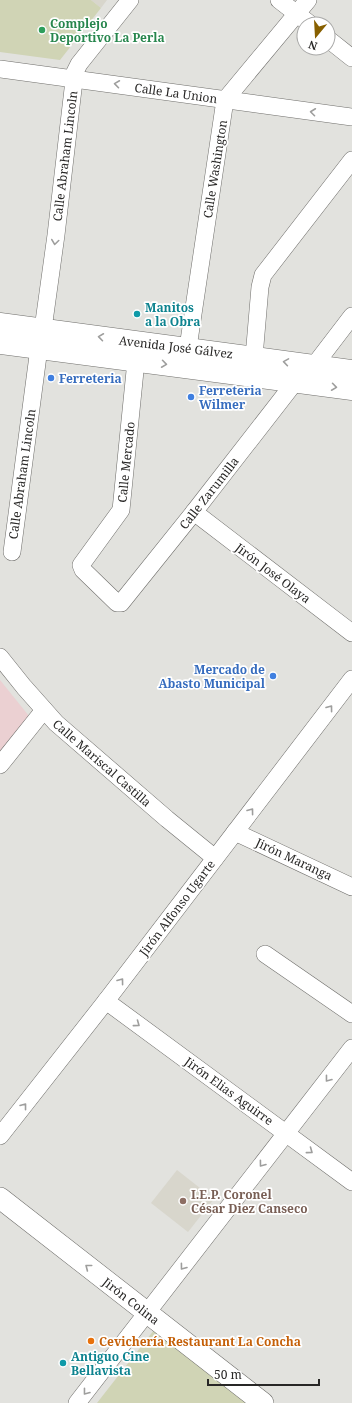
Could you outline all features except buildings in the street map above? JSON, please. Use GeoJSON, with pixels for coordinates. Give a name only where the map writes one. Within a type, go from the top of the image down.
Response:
{"type":"FeatureCollection","features":[{"type":"Feature","properties":{"kind":"main road","name":"Avenida José Gálvez"},"geometry":{"type":"LineString","coordinates":[[0,324],[41,339],[136,361],[186,358],[254,357],[352,371]]}},
{"type":"Feature","properties":{"kind":"main road","name":"Avenida José Gálvez"},"geometry":{"type":"LineString","coordinates":[[0,343],[41,339],[186,358],[295,382],[352,389]]}},
{"type":"Feature","properties":{"kind":"street","name":"Calle Abraham Lincoln"},"geometry":{"type":"LineString","coordinates":[[12,552],[56,235],[75,72],[79,64],[130,0]]}},
{"type":"Feature","properties":{"kind":"street"},"geometry":{"type":"LineString","coordinates":[[279,0],[300,16]]}},
{"type":"Feature","properties":{"kind":"street"},"geometry":{"type":"LineString","coordinates":[[305,16],[308,0]]}},
{"type":"Feature","properties":{"kind":"street"},"geometry":{"type":"LineString","coordinates":[[225,100],[296,27]]}},
{"type":"Feature","properties":{"kind":"street"},"geometry":{"type":"LineString","coordinates":[[336,45],[352,58]]}},
{"type":"Feature","properties":{"kind":"street","name":"Calle La Union"},"geometry":{"type":"LineString","coordinates":[[0,68],[352,117]]}},
{"type":"Feature","properties":{"kind":"street","name":"Calle Washington"},"geometry":{"type":"LineString","coordinates":[[186,358],[225,100]]}},
{"type":"Feature","properties":{"kind":"street"},"geometry":{"type":"LineString","coordinates":[[254,357],[260,287],[263,275],[352,160]]}},
{"type":"Feature","properties":{"kind":"street"},"geometry":{"type":"LineString","coordinates":[[313,366],[352,316]]}},
{"type":"Feature","properties":{"kind":"street","name":"Calle Mercado"},"geometry":{"type":"LineString","coordinates":[[121,603],[117,603],[83,570],[81,565],[121,510],[136,361]]}},
{"type":"Feature","properties":{"kind":"street","name":"Calle Zarumilla"},"geometry":{"type":"LineString","coordinates":[[121,603],[295,382]]}},
{"type":"Feature","properties":{"kind":"street","name":"Jirón José Olaya"},"geometry":{"type":"LineString","coordinates":[[194,512],[352,633]]}},
{"type":"Feature","properties":{"kind":"street","name":"Calle Mariscal Castilla"},"geometry":{"type":"LineString","coordinates":[[0,657],[56,723],[167,819],[215,858]]}},
{"type":"Feature","properties":{"kind":"street","name":"Jirón Alfonso Ugarte"},"geometry":{"type":"LineString","coordinates":[[0,1136],[106,1001],[352,679]]}},
{"type":"Feature","properties":{"kind":"street"},"geometry":{"type":"LineString","coordinates":[[0,765],[44,710]]}},
{"type":"Feature","properties":{"kind":"street","name":"Jirón Maranga"},"geometry":{"type":"LineString","coordinates":[[235,832],[352,887]]}},
{"type":"Feature","properties":{"kind":"street"},"geometry":{"type":"LineString","coordinates":[[265,954],[352,1014]]}},
{"type":"Feature","properties":{"kind":"street","name":"Jirón Elias Aguirre"},"geometry":{"type":"LineString","coordinates":[[106,1001],[352,1182]]}},
{"type":"Feature","properties":{"kind":"street"},"geometry":{"type":"LineString","coordinates":[[77,1403],[352,1048]]}},
{"type":"Feature","properties":{"kind":"street","name":"Jirón Colina"},"geometry":{"type":"LineString","coordinates":[[0,1198],[263,1403]]}},
{"type":"Feature","properties":{"kind":"shaded area"},"geometry":{"type":"Polygon","coordinates":[[[91,0],[107,0],[101,8],[91,0]]]}},
{"type":"Feature","properties":{"kind":"shaded area"},"geometry":{"type":"Polygon","coordinates":[[[0,680],[29,716],[0,752],[0,680]]]}},
{"type":"Feature","properties":{"kind":"shaded area","name":"I.E.P. Coronel César Diez Canseco"},"geometry":{"type":"Polygon","coordinates":[[[177,1170],[214,1199],[188,1232],[151,1203],[177,1170]]]}},
{"type":"Feature","properties":{"kind":"green space","name":"Complejo Deportivo La Perla"},"geometry":{"type":"Polygon","coordinates":[[[0,0],[91,0],[101,8],[60,60],[0,52],[0,0]]]}},
{"type":"Feature","properties":{"kind":"green space"},"geometry":{"type":"Polygon","coordinates":[[[154,1330],[249,1403],[97,1403],[154,1330]]]}},
{"type":"Feature","properties":{"kind":"place","name":"Complejo Deportivo La Perla"},"geometry":{"type":"Point","coordinates":[42,30]}},
{"type":"Feature","properties":{"kind":"place","name":"Manitos a la Obra"},"geometry":{"type":"Point","coordinates":[137,314]}},
{"type":"Feature","properties":{"kind":"place","name":"Ferreteria"},"geometry":{"type":"Point","coordinates":[51,378]}},
{"type":"Feature","properties":{"kind":"place","name":"Ferreteria Wilmer"},"geometry":{"type":"Point","coordinates":[191,397]}},
{"type":"Feature","properties":{"kind":"place","name":"Mercado de Abasto Municipal"},"geometry":{"type":"Point","coordinates":[273,676]}},
{"type":"Feature","properties":{"kind":"place","name":"I.E.P. Coronel César Diez Canseco"},"geometry":{"type":"Point","coordinates":[183,1201]}},
{"type":"Feature","properties":{"kind":"place","name":"Cevichería Restaurant La Concha"},"geometry":{"type":"Point","coordinates":[91,1341]}},
{"type":"Feature","properties":{"kind":"place","name":"Antiguo Cine Bellavista"},"geometry":{"type":"Point","coordinates":[63,1363]}}]}
